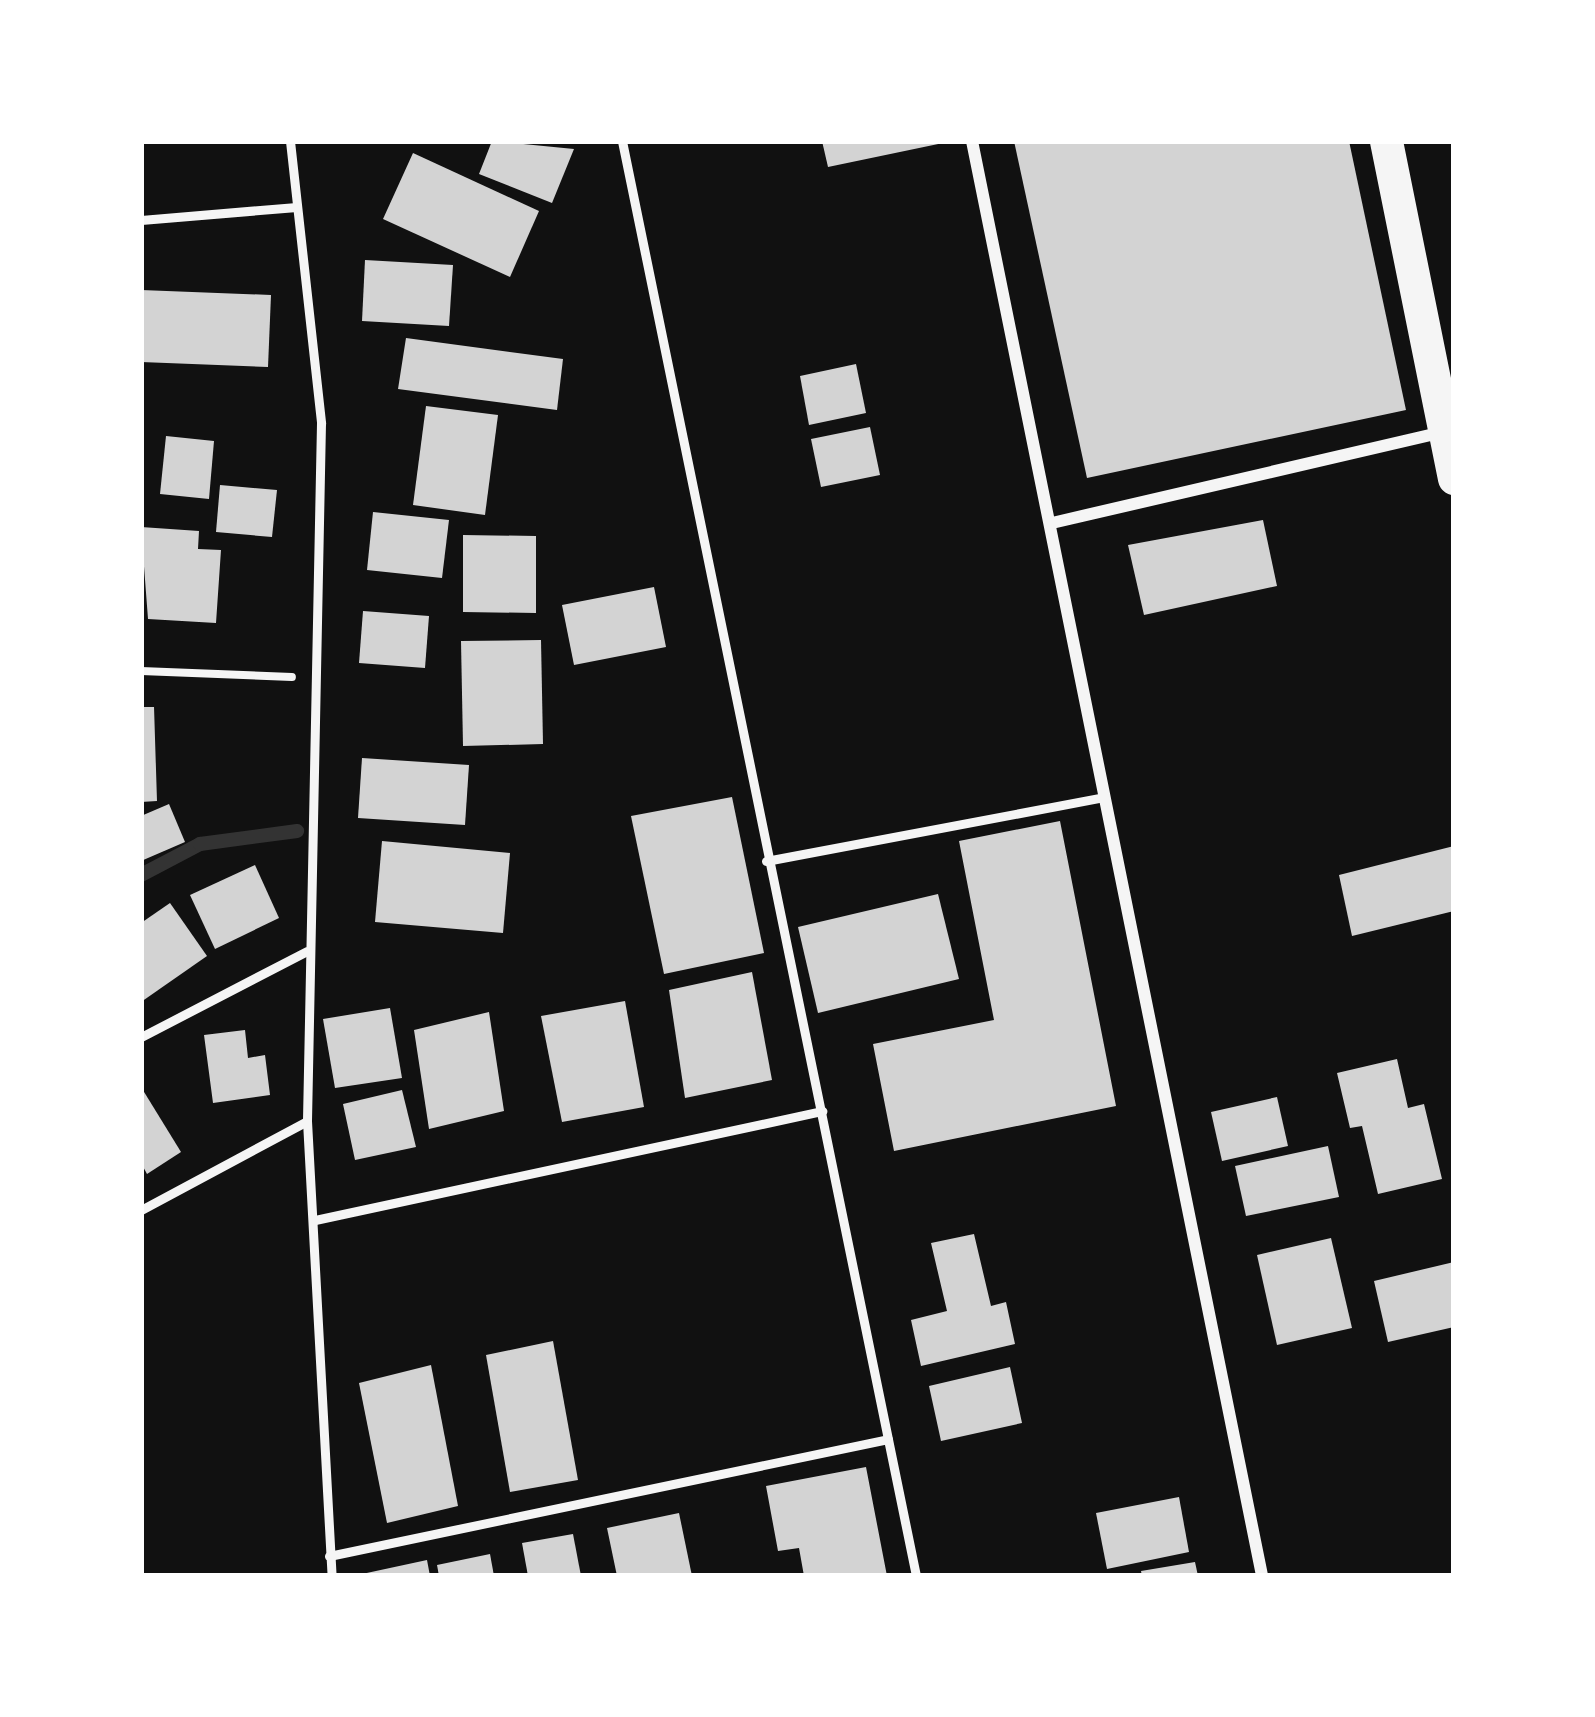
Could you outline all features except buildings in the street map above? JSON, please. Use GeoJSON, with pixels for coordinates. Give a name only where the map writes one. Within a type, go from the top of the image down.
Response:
{"type":"FeatureCollection","features":[{"type":"Feature","properties":{"kind":"highway"},"geometry":{"type":"LineString","coordinates":[[1386,141],[1454,478]]}},
{"type":"Feature","properties":{"kind":"street"},"geometry":{"type":"LineString","coordinates":[[971,141],[1262,1576]]}},
{"type":"Feature","properties":{"kind":"street"},"geometry":{"type":"LineString","coordinates":[[1052,523],[1444,432]]}},
{"type":"Feature","properties":{"kind":"lane"},"geometry":{"type":"LineString","coordinates":[[290,141],[321,423],[311,678],[307,1121],[332,1576]]}},
{"type":"Feature","properties":{"kind":"lane"},"geometry":{"type":"LineString","coordinates":[[622,141],[916,1576]]}},
{"type":"Feature","properties":{"kind":"lane"},"geometry":{"type":"LineString","coordinates":[[141,220],[296,207]]}},
{"type":"Feature","properties":{"kind":"lane"},"geometry":{"type":"LineString","coordinates":[[766,861],[1105,797]]}},
{"type":"Feature","properties":{"kind":"lane"},"geometry":{"type":"LineString","coordinates":[[141,1037],[307,951]]}},
{"type":"Feature","properties":{"kind":"lane"},"geometry":{"type":"LineString","coordinates":[[315,1220],[822,1111]]}},
{"type":"Feature","properties":{"kind":"lane"},"geometry":{"type":"LineString","coordinates":[[141,1210],[307,1121]]}},
{"type":"Feature","properties":{"kind":"lane"},"geometry":{"type":"LineString","coordinates":[[329,1556],[888,1438]]}},
{"type":"Feature","properties":{"kind":"path"},"geometry":{"type":"LineString","coordinates":[[141,670],[311,678]]}},
{"type":"Feature","properties":{"kind":"waterway"},"geometry":{"type":"LineString","coordinates":[[141,875],[200,844],[297,831]]}}]}
